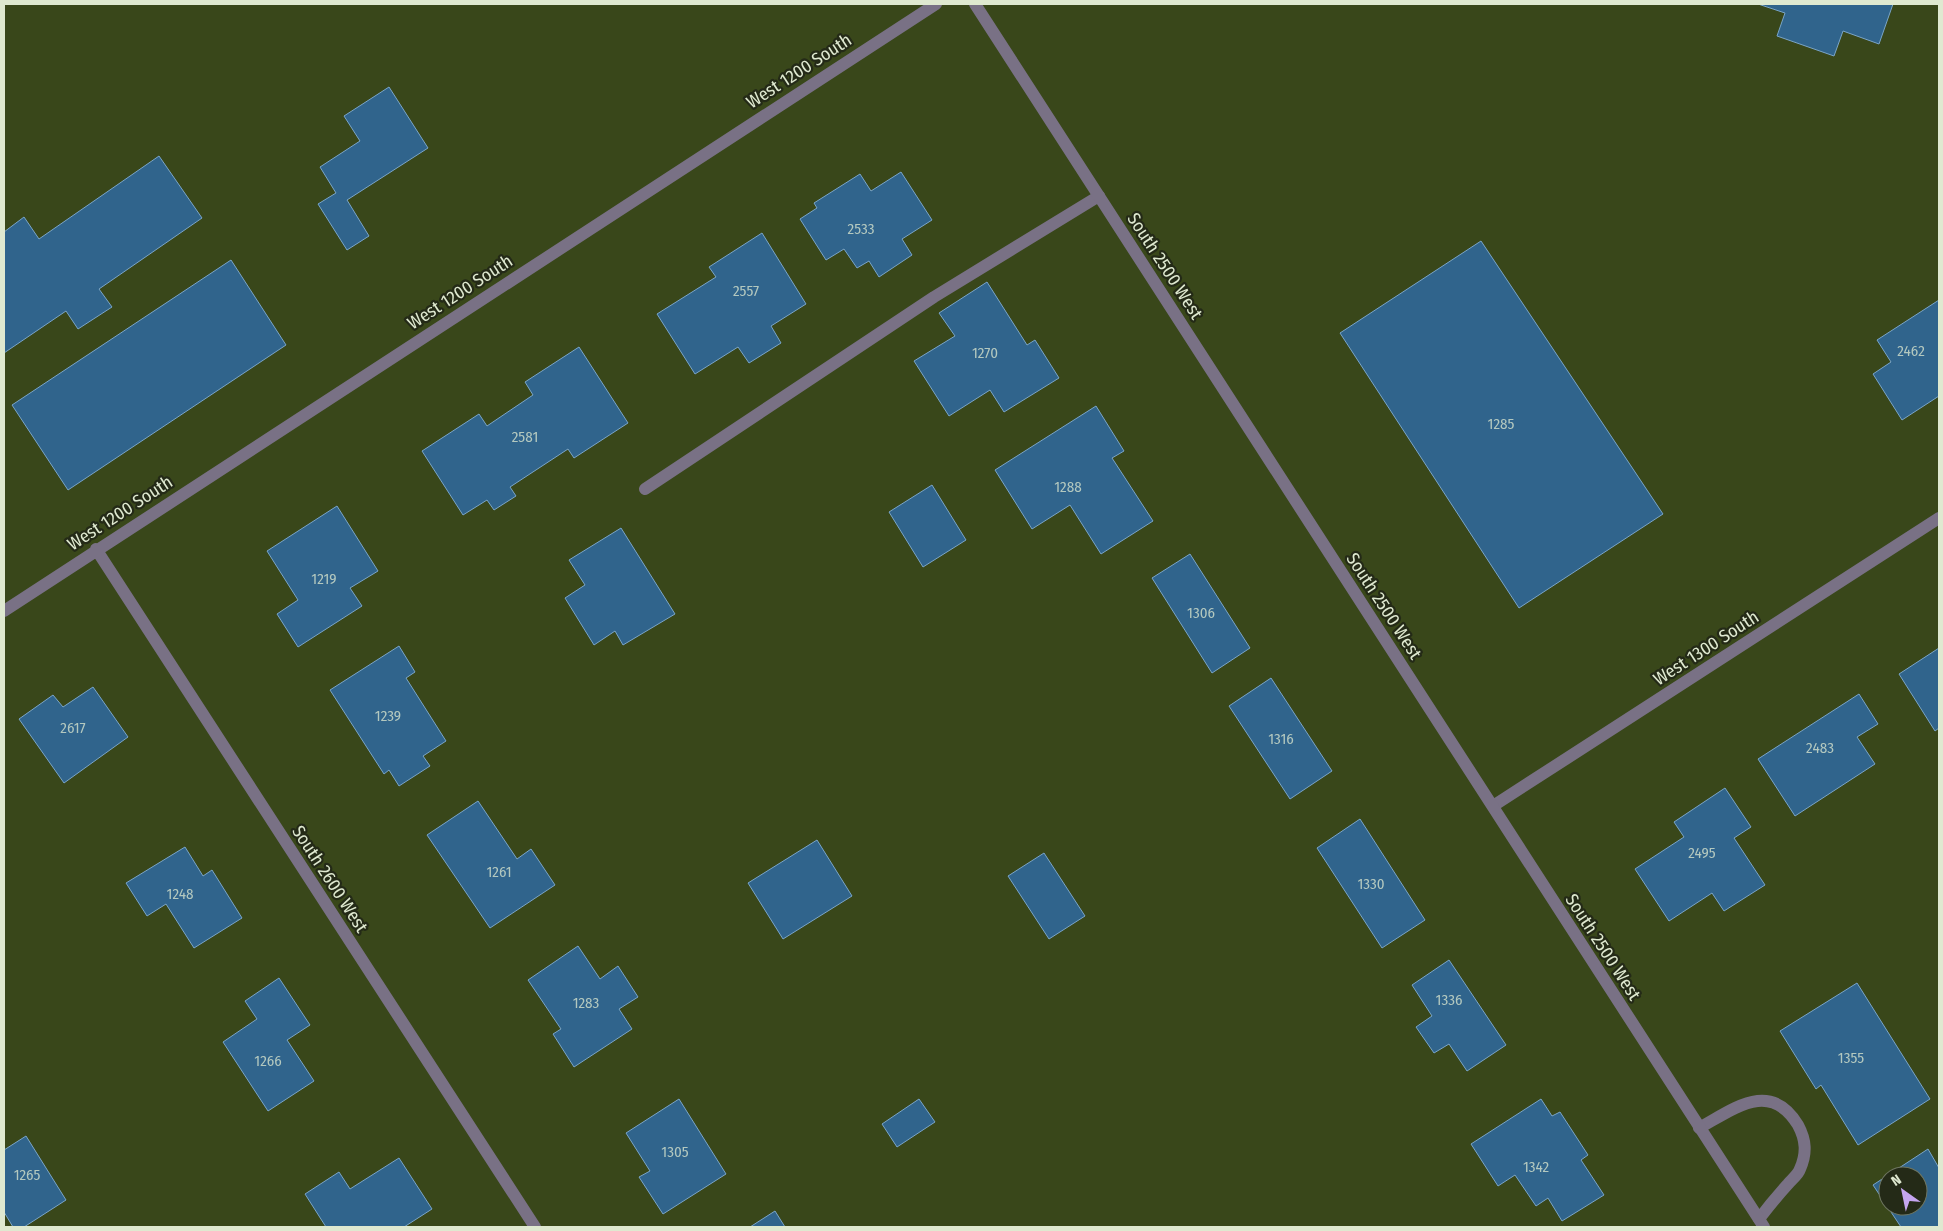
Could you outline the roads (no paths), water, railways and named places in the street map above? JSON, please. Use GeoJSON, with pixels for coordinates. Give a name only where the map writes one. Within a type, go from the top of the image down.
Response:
{"type":"FeatureCollection","features":[{"type":"Feature","properties":{"kind":"street","name":"West 1200 South"},"geometry":{"type":"LineString","coordinates":[[4,611],[936,4]]}},
{"type":"Feature","properties":{"kind":"street","name":"South 2500 West"},"geometry":{"type":"LineString","coordinates":[[975,4],[1761,1223]]}},
{"type":"Feature","properties":{"kind":"street"},"geometry":{"type":"LineString","coordinates":[[645,489],[934,297],[1099,196]]}},
{"type":"Feature","properties":{"kind":"street","name":"West 1300 South"},"geometry":{"type":"LineString","coordinates":[[1492,806],[1939,518]]}},
{"type":"Feature","properties":{"kind":"street","name":"South 2600 West"},"geometry":{"type":"LineString","coordinates":[[96,550],[535,1227]]}},
{"type":"Feature","properties":{"kind":"street"},"geometry":{"type":"LineString","coordinates":[[1699,1128],[1740,1105],[1756,1100],[1766,1100],[1782,1105],[1793,1117],[1804,1135],[1806,1153],[1800,1172],[1761,1223]]}}]}
